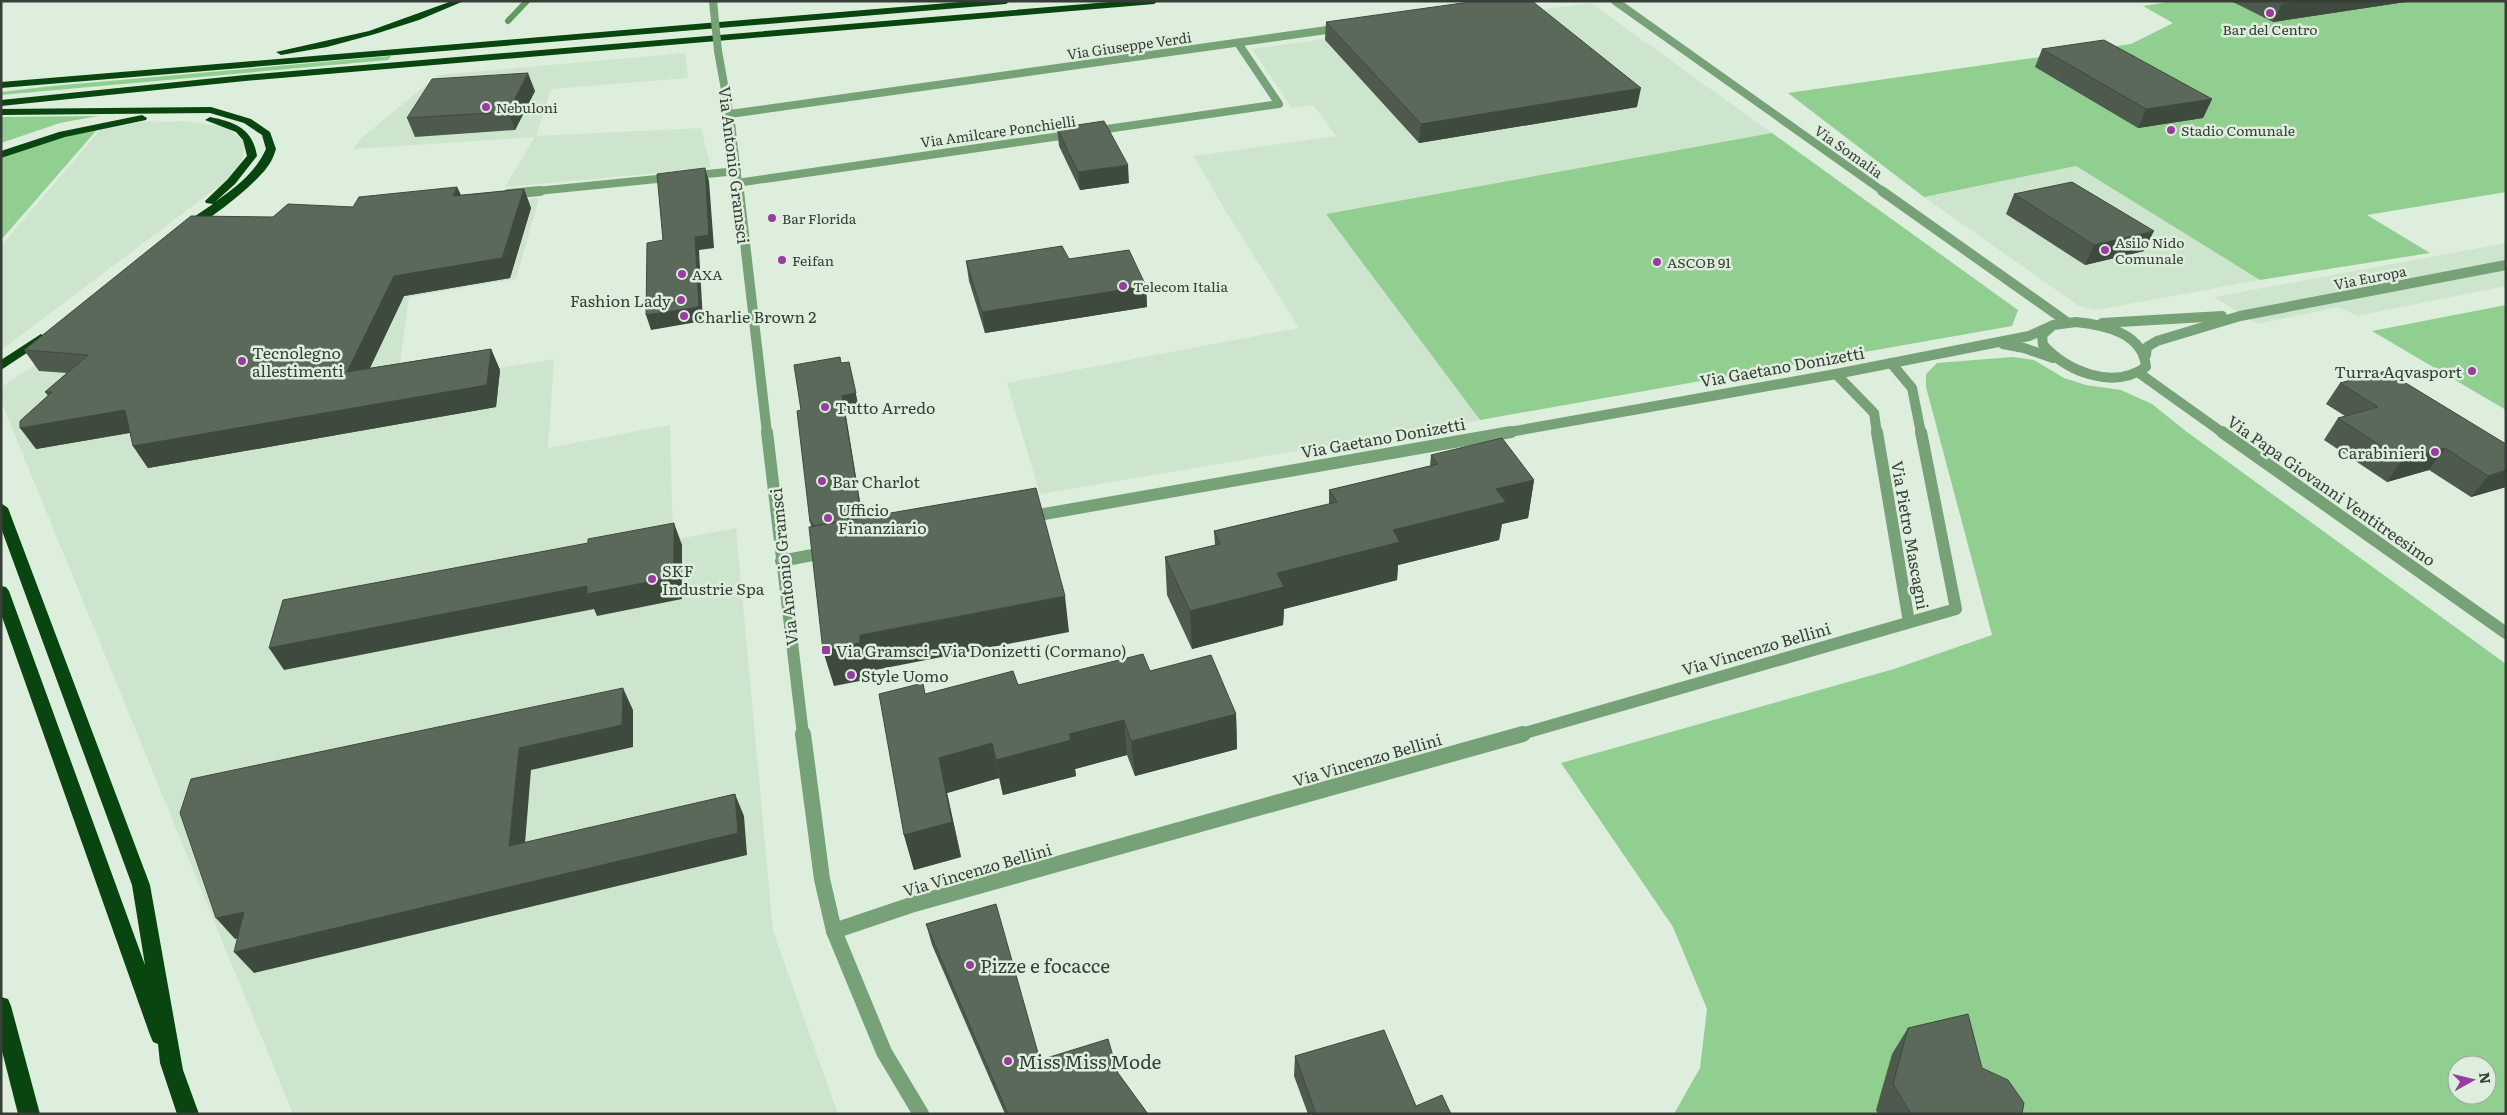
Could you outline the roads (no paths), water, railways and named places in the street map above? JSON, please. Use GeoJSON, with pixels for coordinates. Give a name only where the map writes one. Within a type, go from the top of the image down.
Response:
{"type":"FeatureCollection","features":[{"type":"Feature","properties":{"kind":"highway"},"geometry":{"type":"LineString","coordinates":[[43,81],[316,46],[388,28],[460,1]]}},
{"type":"Feature","properties":{"kind":"highway"},"geometry":{"type":"LineString","coordinates":[[1,85],[1006,1]]}},
{"type":"Feature","properties":{"kind":"highway"},"geometry":{"type":"LineString","coordinates":[[1,103],[264,76],[1154,1]]}},
{"type":"Feature","properties":{"kind":"highway"},"geometry":{"type":"LineString","coordinates":[[1,112],[211,110],[238,116],[258,125],[270,138],[271,154],[249,184],[177,232],[231,182],[252,156],[251,142],[242,130],[222,122],[180,117],[132,119],[63,134],[1,154]]}},
{"type":"Feature","properties":{"kind":"highway"},"geometry":{"type":"LineString","coordinates":[[1,366],[54,328]]}},
{"type":"Feature","properties":{"kind":"highway"},"geometry":{"type":"LineString","coordinates":[[1,508],[141,885],[173,1073]]}},
{"type":"Feature","properties":{"kind":"highway"},"geometry":{"type":"LineString","coordinates":[[1,591],[188,1114]]}},
{"type":"Feature","properties":{"kind":"highway"},"geometry":{"type":"LineString","coordinates":[[1,1006],[29,1114]]}},
{"type":"Feature","properties":{"kind":"street","name":"Via Antonio Gramsci"},"geometry":{"type":"LineString","coordinates":[[713,1],[718,51],[730,114],[781,560],[822,879],[834,931],[884,1052],[921,1114]]}},
{"type":"Feature","properties":{"kind":"street","name":"Via Somalia"},"geometry":{"type":"LineString","coordinates":[[1616,1],[2068,322]]}},
{"type":"Feature","properties":{"kind":"street","name":"Via Giuseppe Verdi"},"geometry":{"type":"LineString","coordinates":[[730,114],[1355,26]]}},
{"type":"Feature","properties":{"kind":"street","name":"Via Amilcare Ponchielli"},"geometry":{"type":"LineString","coordinates":[[737,183],[1279,104],[1238,43]]}},
{"type":"Feature","properties":{"kind":"street"},"geometry":{"type":"LineString","coordinates":[[501,195],[737,171]]}},
{"type":"Feature","properties":{"kind":"street","name":"Via Europa"},"geometry":{"type":"LineString","coordinates":[[2146,355],[2146,347],[2157,341],[2240,316],[2506,265]]}},
{"type":"Feature","properties":{"kind":"street","name":"Via Europa"},"geometry":{"type":"LineString","coordinates":[[2084,323],[2240,316]]}},
{"type":"Feature","properties":{"kind":"street"},"geometry":{"type":"LineString","coordinates":[[2068,322],[2084,323],[2122,334],[2136,343],[2146,355],[2147,364],[2140,373]]}},
{"type":"Feature","properties":{"kind":"street","name":"Via Gaetano Donizetti"},"geometry":{"type":"LineString","coordinates":[[1014,519],[1836,374],[2029,336],[2051,326],[2068,322]]}},
{"type":"Feature","properties":{"kind":"street"},"geometry":{"type":"LineString","coordinates":[[2051,326],[2042,335],[2043,345],[2051,356],[2062,363]]}},
{"type":"Feature","properties":{"kind":"street","name":"Via Gaetano Donizetti"},"geometry":{"type":"LineString","coordinates":[[1990,344],[2024,348],[2080,371],[2104,377],[2124,377],[2140,373]]}},
{"type":"Feature","properties":{"kind":"street","name":"Via Pietro Mascagni"},"geometry":{"type":"LineString","coordinates":[[1836,374],[1874,413],[1909,622],[1956,609],[1912,388],[1891,363]]}},
{"type":"Feature","properties":{"kind":"street","name":"Via Papa Giovanni Ventitreesimo"},"geometry":{"type":"LineString","coordinates":[[2140,373],[2506,633]]}},
{"type":"Feature","properties":{"kind":"street"},"geometry":{"type":"LineString","coordinates":[[781,560],[837,550]]}},
{"type":"Feature","properties":{"kind":"street","name":"Via Vincenzo Bellini"},"geometry":{"type":"LineString","coordinates":[[834,931],[914,904],[1502,740],[1909,622]]}},
{"type":"Feature","properties":{"kind":"waterway"},"geometry":{"type":"LineString","coordinates":[[508,21],[527,1]]}},
{"type":"Feature","properties":{"kind":"place","name":"Bar del Centro"},"geometry":{"type":"Point","coordinates":[2270,13]}},
{"type":"Feature","properties":{"kind":"place","name":"Nebuloni"},"geometry":{"type":"Point","coordinates":[486,107]}},
{"type":"Feature","properties":{"kind":"place","name":"Stadio Comunale"},"geometry":{"type":"Point","coordinates":[2171,130]}},
{"type":"Feature","properties":{"kind":"place","name":"Bar Florida"},"geometry":{"type":"Point","coordinates":[772,218]}},
{"type":"Feature","properties":{"kind":"place","name":"Asilo Nido Comunale"},"geometry":{"type":"Point","coordinates":[2105,250]}},
{"type":"Feature","properties":{"kind":"place","name":"Feifan"},"geometry":{"type":"Point","coordinates":[782,260]}},
{"type":"Feature","properties":{"kind":"place","name":"ASCOB 91"},"geometry":{"type":"Point","coordinates":[1657,262]}},
{"type":"Feature","properties":{"kind":"place","name":"AXA"},"geometry":{"type":"Point","coordinates":[682,274]}},
{"type":"Feature","properties":{"kind":"place","name":"Telecom Italia"},"geometry":{"type":"Point","coordinates":[1123,286]}},
{"type":"Feature","properties":{"kind":"place","name":"Fashion Lady"},"geometry":{"type":"Point","coordinates":[681,300]}},
{"type":"Feature","properties":{"kind":"place","name":"Charlie Brown 2"},"geometry":{"type":"Point","coordinates":[684,316]}},
{"type":"Feature","properties":{"kind":"place","name":"Tecnolegno allestimenti"},"geometry":{"type":"Point","coordinates":[242,361]}},
{"type":"Feature","properties":{"kind":"place","name":"Turra Aqvasport"},"geometry":{"type":"Point","coordinates":[2472,371]}},
{"type":"Feature","properties":{"kind":"place","name":"Tutto Arredo"},"geometry":{"type":"Point","coordinates":[825,407]}},
{"type":"Feature","properties":{"kind":"place","name":"Carabinieri"},"geometry":{"type":"Point","coordinates":[2435,452]}},
{"type":"Feature","properties":{"kind":"place","name":"Bar Charlot"},"geometry":{"type":"Point","coordinates":[822,481]}},
{"type":"Feature","properties":{"kind":"place","name":"Ufficio Finanziario"},"geometry":{"type":"Point","coordinates":[828,518]}},
{"type":"Feature","properties":{"kind":"place","name":"SKF Industrie Spa"},"geometry":{"type":"Point","coordinates":[652,579]}},
{"type":"Feature","properties":{"kind":"place","name":"Via Gramsci - Via Donizetti (Cormano)"},"geometry":{"type":"Point","coordinates":[826,650]}},
{"type":"Feature","properties":{"kind":"place","name":"Style Uomo"},"geometry":{"type":"Point","coordinates":[851,675]}},
{"type":"Feature","properties":{"kind":"place","name":"Pizze e focacce"},"geometry":{"type":"Point","coordinates":[970,965]}},
{"type":"Feature","properties":{"kind":"place","name":"Miss Miss Mode"},"geometry":{"type":"Point","coordinates":[1008,1061]}}]}
